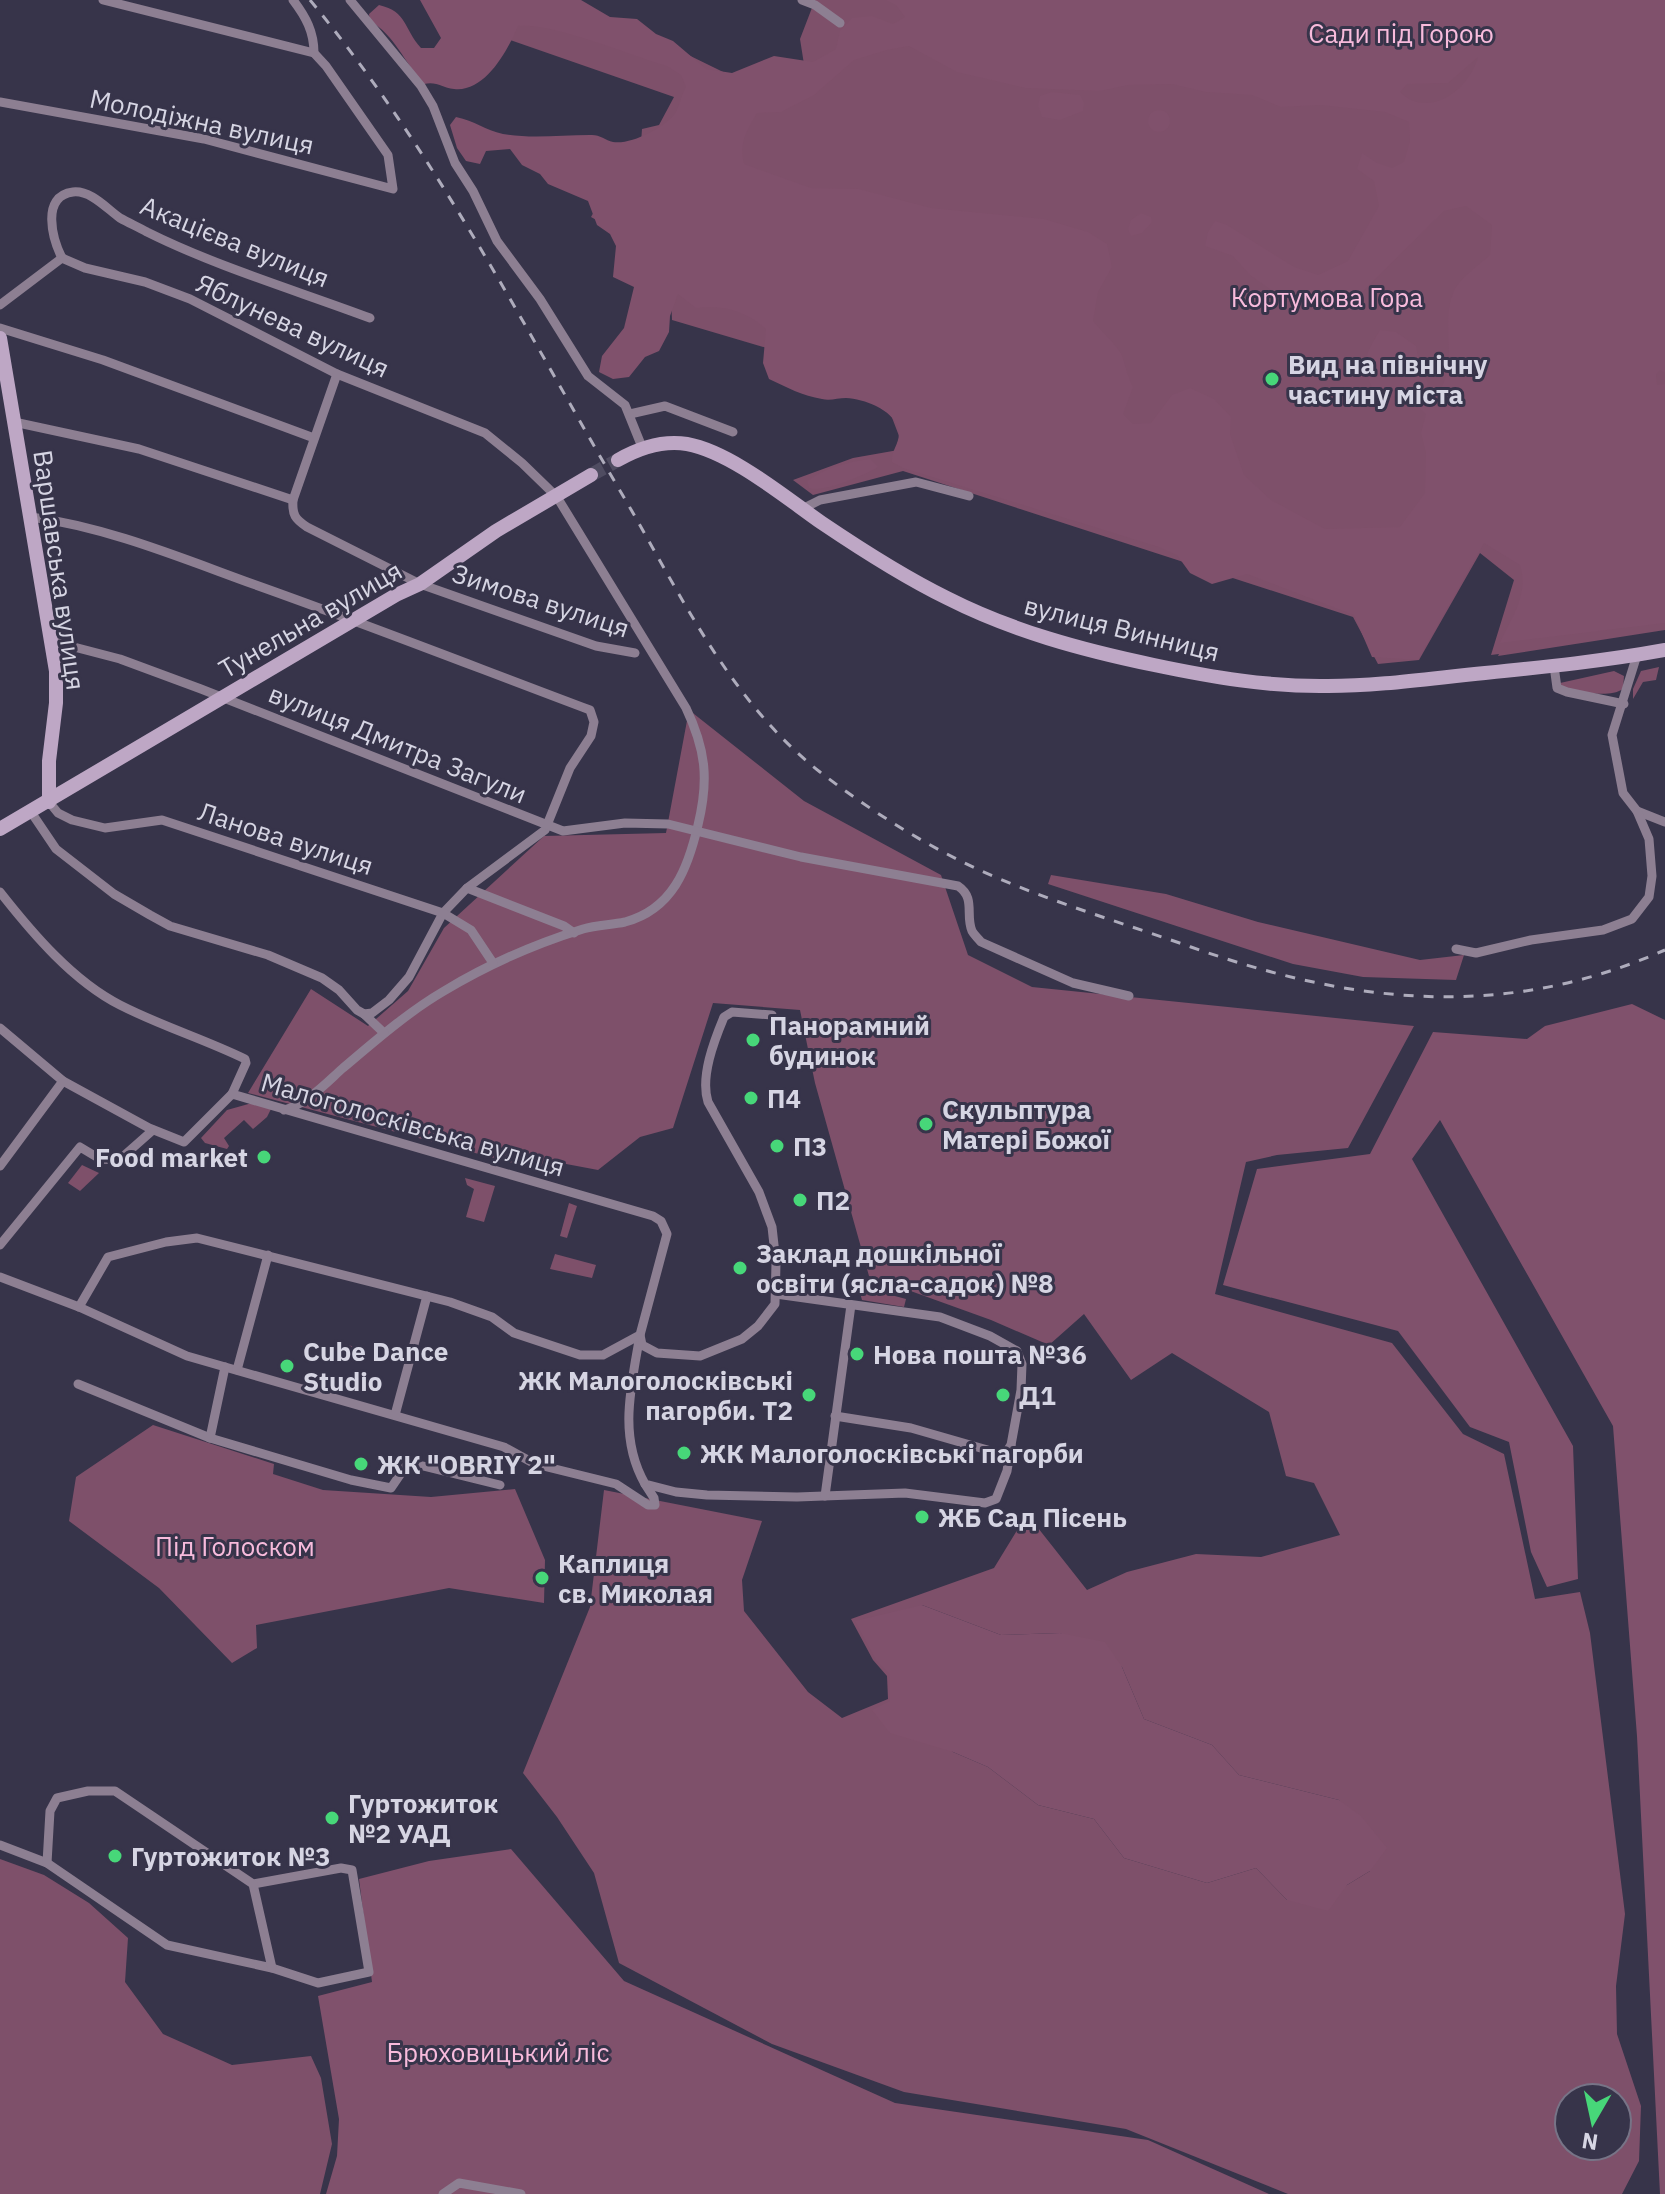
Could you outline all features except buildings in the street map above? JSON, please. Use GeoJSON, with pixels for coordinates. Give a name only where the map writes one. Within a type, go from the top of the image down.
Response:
{"type":"FeatureCollection","features":[{"type":"Feature","properties":{"kind":"main road","name":"Варшавська вулиця"},"geometry":{"type":"LineString","coordinates":[[0,338],[4,389],[14,422],[57,685],[49,757],[49,802]]}},
{"type":"Feature","properties":{"kind":"main road","name":"вулиця Винниця"},"geometry":{"type":"LineString","coordinates":[[642,447],[673,443],[707,450],[743,470],[878,559],[946,598],[1043,638],[1159,666],[1262,684],[1329,686],[1554,666],[1665,650]]}},
{"type":"Feature","properties":{"kind":"main road"},"geometry":{"type":"LineString","coordinates":[[618,460],[642,447]]}},
{"type":"Feature","properties":{"kind":"main road","name":"Тунельна вулиця"},"geometry":{"type":"LineString","coordinates":[[49,802],[353,620],[420,584],[496,531],[591,475]]}},
{"type":"Feature","properties":{"kind":"main road"},"geometry":{"type":"LineString","coordinates":[[0,829],[49,802]]}},
{"type":"Feature","properties":{"kind":"street"},"geometry":{"type":"LineString","coordinates":[[103,0],[314,53],[314,37],[306,18],[293,0]]}},
{"type":"Feature","properties":{"kind":"street"},"geometry":{"type":"LineString","coordinates":[[350,0],[369,26],[397,55],[433,106],[455,163],[507,257],[540,299],[588,376],[625,405],[642,447]]}},
{"type":"Feature","properties":{"kind":"street"},"geometry":{"type":"LineString","coordinates":[[802,0],[815,5],[840,23]]}},
{"type":"Feature","properties":{"kind":"street","name":"Молодіжна вулиця"},"geometry":{"type":"LineString","coordinates":[[0,102],[204,139],[393,189],[388,155],[314,53]]}},
{"type":"Feature","properties":{"kind":"street","name":"Акацієва вулиця"},"geometry":{"type":"LineString","coordinates":[[62,258],[51,219],[56,204],[64,195],[78,191],[91,196],[121,219],[169,243],[370,318]]}},
{"type":"Feature","properties":{"kind":"street"},"geometry":{"type":"LineString","coordinates":[[0,305],[62,258]]}},
{"type":"Feature","properties":{"kind":"street","name":"Яблунева вулиця"},"geometry":{"type":"LineString","coordinates":[[62,258],[85,268],[145,282],[190,299],[337,374],[485,433],[557,497],[697,731],[704,761],[706,793],[692,853],[683,874],[654,908],[626,922],[574,933],[493,963],[434,997],[384,1033],[326,1085],[284,1110]]}},
{"type":"Feature","properties":{"kind":"street"},"geometry":{"type":"LineString","coordinates":[[0,328],[103,360],[314,438]]}},
{"type":"Feature","properties":{"kind":"street"},"geometry":{"type":"LineString","coordinates":[[14,422],[139,449],[293,500],[337,374]]}},
{"type":"Feature","properties":{"kind":"street"},"geometry":{"type":"LineString","coordinates":[[630,414],[665,406],[733,432]]}},
{"type":"Feature","properties":{"kind":"street"},"geometry":{"type":"LineString","coordinates":[[802,509],[820,500],[916,482],[969,496]]}},
{"type":"Feature","properties":{"kind":"street","name":"Зимова вулиця"},"geometry":{"type":"LineString","coordinates":[[293,500],[295,518],[307,527],[420,584],[596,646],[635,653]]}},
{"type":"Feature","properties":{"kind":"street"},"geometry":{"type":"LineString","coordinates":[[31,517],[72,524],[190,561],[590,710],[594,718],[591,736],[570,768],[547,826],[536,838],[467,888],[443,913],[409,977],[389,1000],[372,1013],[364,1014]]}},
{"type":"Feature","properties":{"kind":"street","name":"вулиця Дмитра Загули"},"geometry":{"type":"LineString","coordinates":[[51,641],[120,659],[547,826]]}},
{"type":"Feature","properties":{"kind":"street"},"geometry":{"type":"LineString","coordinates":[[1456,949],[1476,953],[1531,940],[1603,930],[1632,919],[1649,897],[1652,876],[1649,839],[1637,811],[1623,793],[1612,735],[1637,655]]}},
{"type":"Feature","properties":{"kind":"street"},"geometry":{"type":"LineString","coordinates":[[1554,666],[1557,688],[1624,704]]}},
{"type":"Feature","properties":{"kind":"street","name":"Ланова вулиця"},"geometry":{"type":"LineString","coordinates":[[49,802],[58,813],[72,820],[105,828],[162,820],[443,913],[471,930],[493,963]]}},
{"type":"Feature","properties":{"kind":"street"},"geometry":{"type":"LineString","coordinates":[[1637,811],[1665,822]]}},
{"type":"Feature","properties":{"kind":"street"},"geometry":{"type":"LineString","coordinates":[[31,812],[56,849],[114,894],[170,926],[268,955],[322,978],[384,1033]]}},
{"type":"Feature","properties":{"kind":"street"},"geometry":{"type":"LineString","coordinates":[[547,826],[570,831],[656,822],[801,857],[958,886],[965,890],[970,899],[971,930],[981,942],[1073,983],[1129,996]]}},
{"type":"Feature","properties":{"kind":"street"},"geometry":{"type":"LineString","coordinates":[[467,888],[564,926],[574,933]]}},
{"type":"Feature","properties":{"kind":"street"},"geometry":{"type":"LineString","coordinates":[[0,892],[71,970],[94,989],[169,1028],[245,1059],[232,1094]]}},
{"type":"Feature","properties":{"kind":"street"},"geometry":{"type":"LineString","coordinates":[[79,1307],[108,1257],[151,1245],[197,1238],[427,1296],[492,1317],[519,1336],[587,1356],[603,1355],[640,1335],[642,1345],[657,1353],[700,1356],[734,1343],[758,1326],[775,1304],[772,1227],[759,1192],[708,1102],[704,1092],[705,1078],[724,1017],[732,1012],[772,1015]]}},
{"type":"Feature","properties":{"kind":"street","name":"Малоголосківська вулиця"},"geometry":{"type":"LineString","coordinates":[[0,1028],[63,1081],[153,1130],[184,1142],[232,1094],[653,1216],[661,1221],[667,1234],[640,1335],[629,1414],[634,1464],[655,1505],[648,1505],[616,1484],[535,1464],[504,1447],[395,1415]]}},
{"type":"Feature","properties":{"kind":"street"},"geometry":{"type":"LineString","coordinates":[[0,1166],[63,1081]]}},
{"type":"Feature","properties":{"kind":"street"},"geometry":{"type":"LineString","coordinates":[[0,1245],[80,1147],[100,1159],[119,1160],[153,1130]]}},
{"type":"Feature","properties":{"kind":"street"},"geometry":{"type":"LineString","coordinates":[[237,1370],[268,1255]]}},
{"type":"Feature","properties":{"kind":"street"},"geometry":{"type":"LineString","coordinates":[[0,1277],[79,1307],[187,1356],[395,1415],[427,1296]]}},
{"type":"Feature","properties":{"kind":"street"},"geometry":{"type":"LineString","coordinates":[[645,1484],[676,1492],[707,1495],[905,1493],[985,1503],[996,1499],[1003,1485],[1021,1390],[1022,1364],[1017,1351],[990,1336],[940,1317],[776,1294]]}},
{"type":"Feature","properties":{"kind":"street"},"geometry":{"type":"LineString","coordinates":[[825,1496],[851,1305]]}},
{"type":"Feature","properties":{"kind":"street"},"geometry":{"type":"LineString","coordinates":[[210,1438],[225,1367]]}},
{"type":"Feature","properties":{"kind":"street"},"geometry":{"type":"LineString","coordinates":[[78,1384],[210,1438],[351,1480],[391,1488],[406,1466],[423,1466],[500,1485]]}},
{"type":"Feature","properties":{"kind":"street"},"geometry":{"type":"LineString","coordinates":[[835,1416],[911,1428],[998,1453],[1006,1452],[1011,1445]]}},
{"type":"Feature","properties":{"kind":"street"},"geometry":{"type":"LineString","coordinates":[[47,1863],[50,1811],[57,1798],[88,1791],[115,1791],[253,1884],[272,1968]]}},
{"type":"Feature","properties":{"kind":"street"},"geometry":{"type":"LineString","coordinates":[[0,1845],[47,1863],[167,1945],[272,1968],[318,1983],[369,1972],[352,1870],[341,1868],[253,1884]]}},
{"type":"Feature","properties":{"kind":"street"},"geometry":{"type":"LineString","coordinates":[[443,2194],[459,2183],[521,2194]]}},
{"type":"Feature","properties":{"kind":"green space","name":"Кортумова Гора"},"geometry":{"type":"Polygon","coordinates":[[[420,0],[581,0],[610,17],[637,19],[656,34],[673,41],[706,69],[732,73],[774,56],[813,62],[836,49],[840,31],[852,18],[872,16],[893,24],[905,17],[896,5],[886,0],[1665,0],[1665,373],[1660,370],[1656,374],[1657,385],[1665,384],[1665,623],[1500,643],[1521,596],[1522,576],[1520,565],[1484,543],[1418,660],[1372,657],[1354,615],[1247,574],[1212,584],[1190,573],[1177,555],[1159,547],[892,462],[899,433],[890,415],[861,400],[815,398],[769,379],[763,363],[766,329],[742,313],[715,307],[696,308],[678,294],[670,316],[669,332],[659,351],[645,357],[629,377],[613,379],[599,372],[602,356],[624,328],[634,287],[613,277],[616,246],[610,234],[597,225],[588,201],[548,184],[540,174],[522,165],[510,149],[486,151],[480,164],[466,161],[457,148],[450,125],[456,117],[514,135],[593,135],[613,142],[629,141],[655,130],[674,115],[686,87],[681,75],[667,66],[571,34],[518,26],[502,58],[476,84],[454,89],[424,84],[393,42],[370,21],[369,14],[379,5],[395,12],[421,48],[434,48],[441,38],[420,0]],[[909,46],[854,60],[814,95],[781,112],[757,113],[744,137],[744,164],[811,188],[859,189],[931,208],[1044,219],[1088,232],[1107,244],[1112,267],[1098,292],[1093,321],[1122,356],[1133,387],[1123,414],[1133,424],[1151,423],[1172,395],[1190,388],[1214,399],[1231,417],[1230,434],[1244,475],[1271,500],[1325,529],[1400,527],[1425,493],[1426,453],[1421,433],[1426,414],[1408,402],[1372,388],[1366,371],[1366,358],[1380,330],[1396,332],[1416,346],[1420,367],[1428,383],[1425,395],[1432,400],[1446,375],[1448,319],[1454,291],[1490,255],[1492,225],[1466,206],[1444,211],[1352,302],[1325,307],[1287,301],[1250,275],[1233,256],[1205,246],[1208,232],[1215,221],[1227,225],[1294,267],[1318,275],[1348,261],[1379,206],[1374,181],[1357,169],[1362,153],[1392,168],[1404,162],[1410,141],[1409,122],[1385,112],[1320,105],[1281,107],[1252,95],[1206,92],[1172,84],[1128,85],[1100,91],[1026,88],[957,72],[909,46]],[[1478,57],[1448,83],[1407,84],[1400,92],[1411,100],[1435,102],[1457,90],[1478,57]]]}},
{"type":"Feature","properties":{"kind":"green space","name":"Кортумова Гора"},"geometry":{"type":"Polygon","coordinates":[[[815,0],[1665,0],[1665,630],[1491,655],[1514,580],[1480,553],[1419,660],[1378,664],[1353,617],[903,471],[813,495],[793,480],[853,458],[904,449],[891,415],[814,362],[672,320],[671,294],[654,252],[591,217],[606,190],[639,171],[642,129],[659,125],[674,97],[470,26],[471,10],[668,45],[774,97],[806,77],[800,39],[815,0]]]}},
{"type":"Feature","properties":{"kind":"green space"},"geometry":{"type":"Polygon","coordinates":[[[1052,92],[1080,95],[1084,103],[1083,111],[1060,120],[1042,117],[1038,106],[1040,96],[1052,92]]]}},
{"type":"Feature","properties":{"kind":"green space"},"geometry":{"type":"Polygon","coordinates":[[[1159,110],[1170,121],[1159,132],[1148,121],[1159,110]]]}},
{"type":"Feature","properties":{"kind":"green space"},"geometry":{"type":"Polygon","coordinates":[[[1141,213],[1151,217],[1152,222],[1142,233],[1131,236],[1128,229],[1131,220],[1141,213]]]}},
{"type":"Feature","properties":{"kind":"green space"},"geometry":{"type":"Polygon","coordinates":[[[871,459],[878,467],[834,486],[809,488],[807,481],[822,472],[846,463],[871,459]]]}},
{"type":"Feature","properties":{"kind":"green space"},"geometry":{"type":"Polygon","coordinates":[[[1659,667],[1656,680],[1643,682],[1633,699],[1633,689],[1641,671],[1659,667]]]}},
{"type":"Feature","properties":{"kind":"green space"},"geometry":{"type":"Polygon","coordinates":[[[1614,671],[1624,676],[1623,689],[1617,692],[1586,692],[1563,688],[1560,683],[1614,671]]]}},
{"type":"Feature","properties":{"kind":"green space"},"geometry":{"type":"Polygon","coordinates":[[[689,710],[804,801],[941,875],[968,955],[1032,987],[1414,1026],[1348,1148],[1277,1155],[1246,1162],[1215,1294],[1392,1343],[1463,1434],[1504,1454],[1535,1599],[1580,1592],[1590,1633],[1625,1914],[1616,1986],[1617,2034],[1633,2082],[1641,2106],[1639,2161],[1622,2194],[1288,2194],[1126,2129],[904,2092],[772,2044],[619,1963],[594,1873],[523,1773],[590,1607],[604,1490],[762,1521],[742,1580],[744,1611],[808,1692],[842,1718],[888,1699],[887,1676],[873,1660],[851,1619],[994,1568],[1027,1514],[1087,1590],[1127,1572],[1196,1554],[1261,1557],[1340,1535],[1314,1483],[1286,1476],[1269,1412],[1172,1353],[1131,1380],[1084,1314],[1049,1345],[991,1320],[869,1276],[815,1083],[800,1010],[713,1003],[673,1128],[640,1137],[598,1170],[545,1160],[539,1170],[248,1093],[311,989],[368,1026],[408,991],[444,928],[544,836],[666,833],[689,710]],[[922,1605],[890,1674],[890,1701],[953,1752],[988,1767],[1038,1805],[1094,1819],[1124,1858],[1207,1883],[1256,1868],[1287,1900],[1347,1885],[1370,1871],[1339,1800],[1239,1775],[1212,1745],[1144,1719],[1122,1667],[1060,1633],[1001,1635],[922,1605]]]}},
{"type":"Feature","properties":{"kind":"green space"},"geometry":{"type":"Polygon","coordinates":[[[1051,875],[1166,894],[1258,922],[1420,960],[1464,955],[1456,980],[1363,977],[1293,964],[1048,884],[1051,875]]]}},
{"type":"Feature","properties":{"kind":"green space"},"geometry":{"type":"Polygon","coordinates":[[[1632,1004],[1665,1020],[1665,2194],[1660,2194],[1637,1736],[1613,1426],[1440,1120],[1412,1159],[1573,1446],[1578,1579],[1547,1587],[1531,1552],[1509,1442],[1470,1427],[1398,1331],[1223,1285],[1257,1169],[1370,1154],[1433,1032],[1527,1039],[1545,1026],[1632,1004]]]}},
{"type":"Feature","properties":{"kind":"green space"},"geometry":{"type":"Polygon","coordinates":[[[252,1103],[271,1109],[253,1129],[244,1120],[224,1138],[229,1146],[227,1149],[205,1143],[201,1138],[227,1110],[252,1103]]]}},
{"type":"Feature","properties":{"kind":"green space"},"geometry":{"type":"Polygon","coordinates":[[[82,1165],[99,1173],[80,1191],[68,1183],[82,1165]]]}},
{"type":"Feature","properties":{"kind":"green space"},"geometry":{"type":"Polygon","coordinates":[[[465,1178],[495,1186],[484,1222],[466,1217],[474,1189],[467,1185],[465,1178]]]}},
{"type":"Feature","properties":{"kind":"green space"},"geometry":{"type":"Polygon","coordinates":[[[569,1203],[577,1206],[567,1238],[560,1236],[569,1203]]]}},
{"type":"Feature","properties":{"kind":"green space"},"geometry":{"type":"Polygon","coordinates":[[[555,1254],[596,1265],[592,1278],[550,1269],[555,1254]]]}},
{"type":"Feature","properties":{"kind":"green space"},"geometry":{"type":"Polygon","coordinates":[[[858,1286],[906,1299],[904,1307],[862,1300],[858,1286]]]}},
{"type":"Feature","properties":{"kind":"green space"},"geometry":{"type":"Polygon","coordinates":[[[340,1343],[363,1349],[360,1359],[337,1353],[340,1343]]]}},
{"type":"Feature","properties":{"kind":"green space","name":"Під Голоском"},"geometry":{"type":"Polygon","coordinates":[[[153,1425],[274,1464],[273,1474],[323,1490],[431,1497],[515,1489],[545,1560],[544,1603],[449,1588],[256,1625],[257,1648],[232,1663],[159,1588],[69,1521],[76,1477],[153,1425]]]}},
{"type":"Feature","properties":{"kind":"green space"},"geometry":{"type":"Polygon","coordinates":[[[922,1605],[1001,1635],[1060,1633],[1105,1642],[1122,1667],[1144,1719],[1212,1745],[1239,1775],[1339,1800],[1361,1816],[1387,1848],[1370,1871],[1347,1885],[1328,1911],[1287,1900],[1256,1868],[1207,1883],[1124,1858],[1094,1819],[1038,1805],[988,1767],[953,1752],[890,1733],[872,1710],[890,1701],[890,1674],[876,1660],[855,1621],[922,1605]]]}},
{"type":"Feature","properties":{"kind":"green space","name":"Брюховицький ліс"},"geometry":{"type":"Polygon","coordinates":[[[511,1849],[624,1981],[895,2103],[1148,2140],[1269,2194],[326,2194],[337,2156],[339,2119],[318,1996],[372,1982],[359,1879],[429,1861],[511,1849]]]}},
{"type":"Feature","properties":{"kind":"green space"},"geometry":{"type":"Polygon","coordinates":[[[0,1859],[44,1875],[89,1903],[128,1938],[125,1982],[163,2034],[232,2065],[311,2056],[321,2078],[332,2144],[320,2194],[0,2194],[0,1859]]]}},
{"type":"Feature","properties":{"kind":"tunnel"},"geometry":{"type":"LineString","coordinates":[[591,475],[618,460]]}},
{"type":"Feature","properties":{"kind":"railway"},"geometry":{"type":"LineString","coordinates":[[310,0],[355,57],[436,176],[706,640],[757,710],[787,743],[857,799],[934,847],[1028,890],[1191,947],[1311,982],[1370,992],[1428,996],[1487,995],[1546,988],[1605,973],[1665,950]]}},
{"type":"Feature","properties":{"kind":"place","name":"Вид на північну частину міста"},"geometry":{"type":"Point","coordinates":[1272,379]}},
{"type":"Feature","properties":{"kind":"place","name":"Панорамний будинок"},"geometry":{"type":"Point","coordinates":[753,1040]}},
{"type":"Feature","properties":{"kind":"place","name":"П4"},"geometry":{"type":"Point","coordinates":[751,1098]}},
{"type":"Feature","properties":{"kind":"place","name":"Скульптура Матері Божої"},"geometry":{"type":"Point","coordinates":[926,1124]}},
{"type":"Feature","properties":{"kind":"place","name":"П3"},"geometry":{"type":"Point","coordinates":[777,1146]}},
{"type":"Feature","properties":{"kind":"place","name":"Food market"},"geometry":{"type":"Point","coordinates":[264,1157]}},
{"type":"Feature","properties":{"kind":"place","name":"П2"},"geometry":{"type":"Point","coordinates":[800,1200]}},
{"type":"Feature","properties":{"kind":"place","name":"Заклад дошкільної освіти (ясла-садок) №8"},"geometry":{"type":"Point","coordinates":[740,1268]}},
{"type":"Feature","properties":{"kind":"place","name":"Нова пошта №36"},"geometry":{"type":"Point","coordinates":[857,1354]}},
{"type":"Feature","properties":{"kind":"place","name":"Cube Dance Studio"},"geometry":{"type":"Point","coordinates":[287,1366]}},
{"type":"Feature","properties":{"kind":"place","name":"ЖК Малоголосківські пагорби. Т2"},"geometry":{"type":"Point","coordinates":[809,1395]}},
{"type":"Feature","properties":{"kind":"place","name":"Д1"},"geometry":{"type":"Point","coordinates":[1003,1395]}},
{"type":"Feature","properties":{"kind":"place","name":"ЖК Малоголосківські пагорби"},"geometry":{"type":"Point","coordinates":[684,1453]}},
{"type":"Feature","properties":{"kind":"place","name":"ЖК \"OBRIY 2\""},"geometry":{"type":"Point","coordinates":[361,1464]}},
{"type":"Feature","properties":{"kind":"place","name":"ЖБ Сад Пісень"},"geometry":{"type":"Point","coordinates":[922,1517]}},
{"type":"Feature","properties":{"kind":"place","name":"Каплиця св. Миколая"},"geometry":{"type":"Point","coordinates":[542,1578]}},
{"type":"Feature","properties":{"kind":"place","name":"Гуртожиток №2 УАД"},"geometry":{"type":"Point","coordinates":[332,1818]}},
{"type":"Feature","properties":{"kind":"place","name":"Гуртожиток №3"},"geometry":{"type":"Point","coordinates":[115,1856]}},
{"type":"Feature","properties":{"kind":"park label","name":"Сади під Горою"},"geometry":{"type":"Point","coordinates":[1401,33]}}]}
